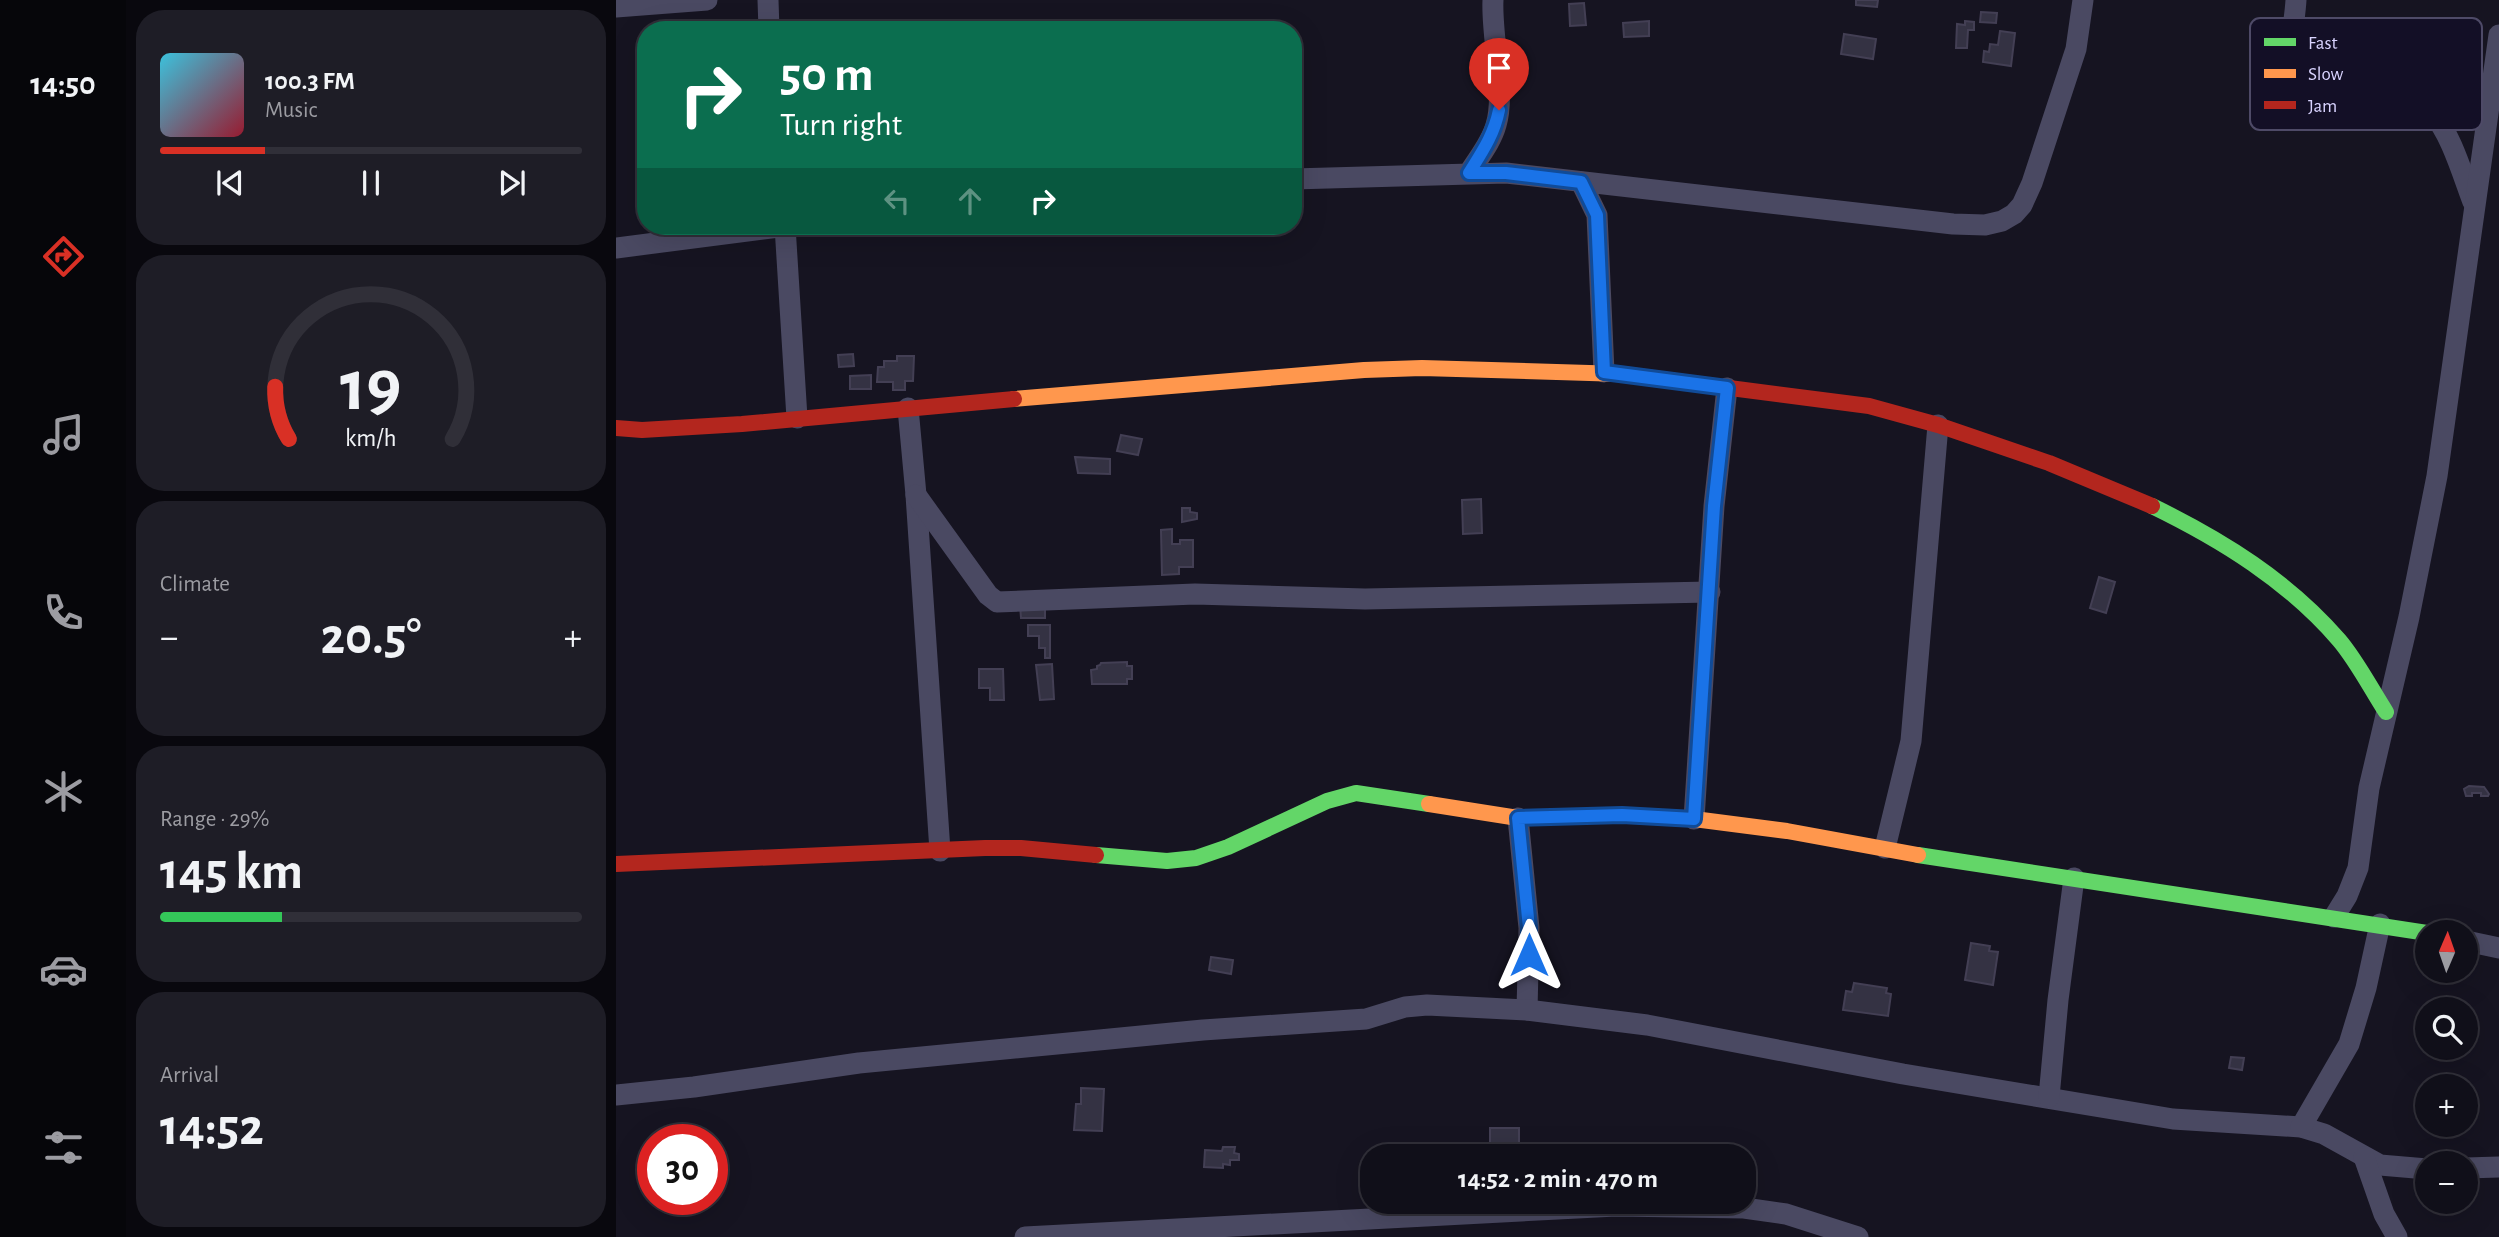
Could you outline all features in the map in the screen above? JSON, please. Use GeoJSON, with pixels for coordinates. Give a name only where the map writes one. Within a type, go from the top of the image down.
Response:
{"type":"FeatureCollection","features":[{"type":"Feature","properties":{"kind":"street"},"geometry":{"type":"LineString","coordinates":[[616,7],[707,0]]}},
{"type":"Feature","properties":{"kind":"street"},"geometry":{"type":"LineString","coordinates":[[768,0],[769,21]]}},
{"type":"Feature","properties":{"kind":"street"},"geometry":{"type":"LineString","coordinates":[[1469,173],[1489,141],[1499,110],[1492,23],[1493,0]]}},
{"type":"Feature","properties":{"kind":"street"},"geometry":{"type":"LineString","coordinates":[[1302,179],[1506,173],[1953,225],[1985,225],[2002,221],[2014,214],[2022,205],[2032,183],[2076,50],[2083,0]]}},
{"type":"Feature","properties":{"kind":"street"},"geometry":{"type":"LineString","coordinates":[[2294,18],[2296,0]]}},
{"type":"Feature","properties":{"kind":"street"},"geometry":{"type":"LineString","coordinates":[[2334,917],[2347,896],[2358,868],[2369,788],[2437,476],[2499,35]]}},
{"type":"Feature","properties":{"kind":"street"},"geometry":{"type":"LineString","coordinates":[[2442,130],[2452,147],[2474,205]]}},
{"type":"Feature","properties":{"kind":"street"},"geometry":{"type":"LineString","coordinates":[[1581,182],[1597,215],[1604,372]]}},
{"type":"Feature","properties":{"kind":"street"},"geometry":{"type":"LineString","coordinates":[[616,248],[716,235]]}},
{"type":"Feature","properties":{"kind":"street"},"geometry":{"type":"LineString","coordinates":[[787,235],[797,418]]}},
{"type":"Feature","properties":{"kind":"street"},"geometry":{"type":"LineString","coordinates":[[616,428],[642,430],[1364,370],[1422,368],[1604,372],[1869,407],[1938,425],[2049,463],[2120,491],[2191,525],[2256,565],[2300,599],[2341,642],[2386,712]]}},
{"type":"Feature","properties":{"kind":"street"},"geometry":{"type":"LineString","coordinates":[[1694,819],[1714,506],[1727,388]]}},
{"type":"Feature","properties":{"kind":"street"},"geometry":{"type":"LineString","coordinates":[[908,408],[940,851]]}},
{"type":"Feature","properties":{"kind":"street"},"geometry":{"type":"LineString","coordinates":[[1885,848],[1911,741],[1938,425]]}},
{"type":"Feature","properties":{"kind":"street"},"geometry":{"type":"LineString","coordinates":[[916,495],[988,595],[997,602],[1195,594],[1365,599],[1710,592]]}},
{"type":"Feature","properties":{"kind":"street"},"geometry":{"type":"LineString","coordinates":[[616,864],[1021,848],[1167,861],[1196,858],[1228,847],[1327,800],[1356,793],[1518,818],[1622,815],[1694,819],[2415,931]]}},
{"type":"Feature","properties":{"kind":"street"},"geometry":{"type":"LineString","coordinates":[[1518,818],[1529,928],[1527,1010]]}},
{"type":"Feature","properties":{"kind":"street"},"geometry":{"type":"LineString","coordinates":[[2049,1097],[2074,878]]}},
{"type":"Feature","properties":{"kind":"street"},"geometry":{"type":"LineString","coordinates":[[2301,1126],[2349,1044],[2366,988],[2380,924]]}},
{"type":"Feature","properties":{"kind":"street"},"geometry":{"type":"LineString","coordinates":[[2478,944],[2499,948]]}},
{"type":"Feature","properties":{"kind":"street"},"geometry":{"type":"LineString","coordinates":[[616,1095],[694,1087],[859,1063],[1203,1030],[1366,1019],[1417,1005],[1527,1010],[1647,1025],[1903,1074],[2184,1120],[2301,1126],[2324,1134],[2380,1165],[2415,1168]]}},
{"type":"Feature","properties":{"kind":"street"},"geometry":{"type":"LineString","coordinates":[[2364,1157],[2380,1205],[2397,1237]]}},
{"type":"Feature","properties":{"kind":"street"},"geometry":{"type":"LineString","coordinates":[[2478,1168],[2499,1167]]}},
{"type":"Feature","properties":{"kind":"street"},"geometry":{"type":"LineString","coordinates":[[1025,1237],[1616,1206],[1744,1208],[1786,1214],[1858,1237]]}},
{"type":"Feature","properties":{"kind":"building"},"geometry":{"type":"Polygon","coordinates":[[[1856,0],[1878,0],[1877,7],[1856,5],[1856,0]]]}},
{"type":"Feature","properties":{"kind":"building"},"geometry":{"type":"Polygon","coordinates":[[[1584,3],[1586,25],[1570,26],[1569,4],[1584,3]]]}},
{"type":"Feature","properties":{"kind":"building"},"geometry":{"type":"Polygon","coordinates":[[[1981,12],[1997,13],[1996,23],[1980,22],[1981,12]]]}},
{"type":"Feature","properties":{"kind":"building"},"geometry":{"type":"Polygon","coordinates":[[[1649,21],[1649,36],[1624,37],[1623,23],[1649,21]]]}},
{"type":"Feature","properties":{"kind":"building"},"geometry":{"type":"Polygon","coordinates":[[[1965,21],[1974,22],[1974,30],[1968,30],[1967,48],[1956,48],[1957,24],[1965,25],[1965,21]]]}},
{"type":"Feature","properties":{"kind":"building"},"geometry":{"type":"Polygon","coordinates":[[[2000,31],[2015,33],[2011,66],[1983,62],[1984,51],[1989,52],[1990,44],[1998,45],[2000,31]]]}},
{"type":"Feature","properties":{"kind":"building"},"geometry":{"type":"Polygon","coordinates":[[[1844,34],[1876,39],[1873,59],[1841,54],[1844,34]]]}},
{"type":"Feature","properties":{"kind":"building"},"geometry":{"type":"Polygon","coordinates":[[[853,354],[854,366],[839,367],[838,355],[853,354]]]}},
{"type":"Feature","properties":{"kind":"building"},"geometry":{"type":"Polygon","coordinates":[[[897,356],[914,356],[913,381],[905,381],[905,390],[893,390],[893,382],[877,382],[878,367],[884,367],[884,361],[897,361],[897,356]]]}},
{"type":"Feature","properties":{"kind":"building"},"geometry":{"type":"Polygon","coordinates":[[[871,375],[871,389],[850,389],[850,376],[871,375]]]}},
{"type":"Feature","properties":{"kind":"building"},"geometry":{"type":"Polygon","coordinates":[[[1121,435],[1142,439],[1138,455],[1117,451],[1121,435]]]}},
{"type":"Feature","properties":{"kind":"building"},"geometry":{"type":"Polygon","coordinates":[[[1075,457],[1110,459],[1110,474],[1078,473],[1075,457]]]}},
{"type":"Feature","properties":{"kind":"building"},"geometry":{"type":"Polygon","coordinates":[[[1481,499],[1482,533],[1463,534],[1462,500],[1481,499]]]}},
{"type":"Feature","properties":{"kind":"building"},"geometry":{"type":"Polygon","coordinates":[[[1182,508],[1190,508],[1190,512],[1197,513],[1197,519],[1182,522],[1182,508]]]}},
{"type":"Feature","properties":{"kind":"building"},"geometry":{"type":"Polygon","coordinates":[[[1172,529],[1172,544],[1180,544],[1180,540],[1193,540],[1193,567],[1179,567],[1179,574],[1162,575],[1161,530],[1172,529]]]}},
{"type":"Feature","properties":{"kind":"building"},"geometry":{"type":"Polygon","coordinates":[[[2099,577],[2115,582],[2106,613],[2090,608],[2099,577]]]}},
{"type":"Feature","properties":{"kind":"building"},"geometry":{"type":"Polygon","coordinates":[[[1020,605],[1045,605],[1045,618],[1021,618],[1020,605]]]}},
{"type":"Feature","properties":{"kind":"building"},"geometry":{"type":"Polygon","coordinates":[[[1028,625],[1050,625],[1050,658],[1045,658],[1045,648],[1039,648],[1039,636],[1028,636],[1028,625]]]}},
{"type":"Feature","properties":{"kind":"building"},"geometry":{"type":"Polygon","coordinates":[[[1127,662],[1127,666],[1132,666],[1132,679],[1127,679],[1127,684],[1092,684],[1091,670],[1097,669],[1101,663],[1127,662]]]}},
{"type":"Feature","properties":{"kind":"building"},"geometry":{"type":"Polygon","coordinates":[[[1052,664],[1054,699],[1040,700],[1036,665],[1052,664]]]}},
{"type":"Feature","properties":{"kind":"building"},"geometry":{"type":"Polygon","coordinates":[[[979,669],[1003,669],[1004,700],[990,700],[990,688],[979,688],[979,669]]]}},
{"type":"Feature","properties":{"kind":"building"},"geometry":{"type":"Polygon","coordinates":[[[2469,786],[2484,787],[2489,794],[2481,796],[2481,793],[2472,793],[2472,796],[2466,796],[2464,789],[2469,786]]]}},
{"type":"Feature","properties":{"kind":"building"},"geometry":{"type":"Polygon","coordinates":[[[1971,943],[1990,946],[1989,951],[1998,952],[1993,985],[1965,980],[1971,943]]]}},
{"type":"Feature","properties":{"kind":"building"},"geometry":{"type":"Polygon","coordinates":[[[1211,957],[1233,960],[1231,974],[1209,970],[1211,957]]]}},
{"type":"Feature","properties":{"kind":"building"},"geometry":{"type":"Polygon","coordinates":[[[1854,983],[1887,988],[1886,993],[1891,994],[1888,1016],[1843,1010],[1846,991],[1852,992],[1854,983]]]}},
{"type":"Feature","properties":{"kind":"building"},"geometry":{"type":"Polygon","coordinates":[[[2231,1057],[2244,1058],[2242,1070],[2229,1068],[2231,1057]]]}},
{"type":"Feature","properties":{"kind":"building"},"geometry":{"type":"Polygon","coordinates":[[[1081,1088],[1104,1089],[1102,1131],[1074,1130],[1076,1104],[1081,1104],[1081,1088]]]}},
{"type":"Feature","properties":{"kind":"building"},"geometry":{"type":"Polygon","coordinates":[[[1490,1128],[1519,1128],[1519,1144],[1490,1144],[1490,1128]]]}},
{"type":"Feature","properties":{"kind":"building"},"geometry":{"type":"Polygon","coordinates":[[[1223,1147],[1235,1147],[1234,1153],[1239,1154],[1239,1160],[1230,1160],[1230,1165],[1223,1164],[1223,1168],[1204,1167],[1205,1150],[1222,1151],[1223,1147]]]}},
{"type":"Feature","properties":{"kind":"traffic: fast"},"geometry":{"type":"LineString","coordinates":[[2152,506],[2228,548],[2298,599],[2346,648],[2386,712]]}},
{"type":"Feature","properties":{"kind":"traffic: fast"},"geometry":{"type":"LineString","coordinates":[[1096,855],[1167,861],[1196,858],[1228,847],[1327,801],[1356,793],[1429,804]]}},
{"type":"Feature","properties":{"kind":"traffic: fast"},"geometry":{"type":"LineString","coordinates":[[1918,855],[2415,931]]}},
{"type":"Feature","properties":{"kind":"traffic: slow"},"geometry":{"type":"LineString","coordinates":[[1014,399],[1364,370],[1422,368],[1622,374]]}},
{"type":"Feature","properties":{"kind":"traffic: slow"},"geometry":{"type":"LineString","coordinates":[[1429,804],[1518,818],[1622,815],[1694,819],[1787,831],[1918,855]]}},
{"type":"Feature","properties":{"kind":"traffic: jam"},"geometry":{"type":"LineString","coordinates":[[1622,374],[1869,406],[1938,425],[2049,463],[2152,506]]}},
{"type":"Feature","properties":{"kind":"traffic: jam"},"geometry":{"type":"LineString","coordinates":[[616,428],[642,430],[742,424],[1014,399]]}},
{"type":"Feature","properties":{"kind":"traffic: jam"},"geometry":{"type":"LineString","coordinates":[[616,864],[985,848],[1021,848],[1096,855]]}},
{"type":"Feature","properties":{"kind":"route"},"geometry":{"type":"LineString","coordinates":[[1499,110],[1489,141],[1469,173],[1506,173],[1581,182],[1597,215],[1604,372],[1727,388],[1714,506],[1694,819],[1622,815],[1518,818],[1529,928],[1529,955]]}}]}
